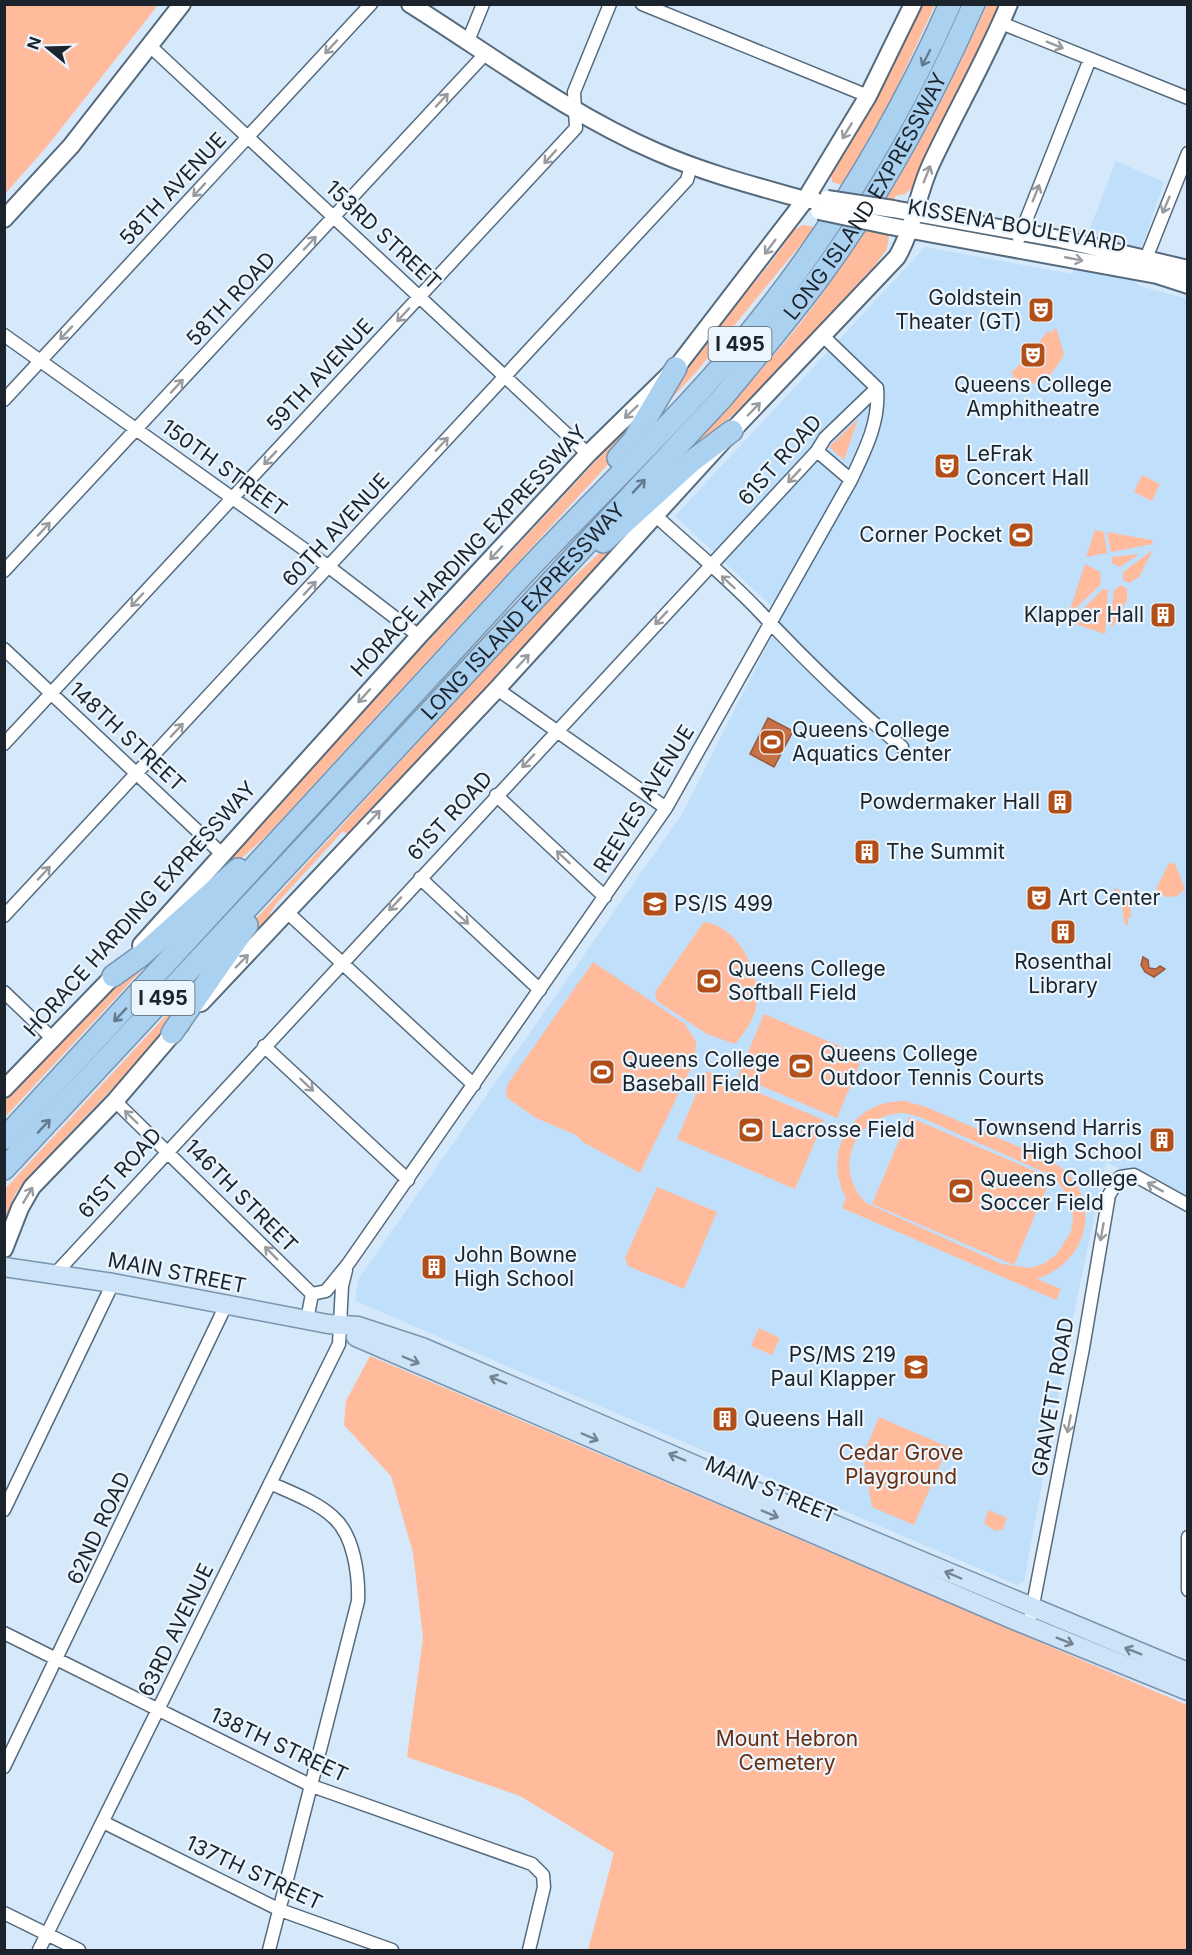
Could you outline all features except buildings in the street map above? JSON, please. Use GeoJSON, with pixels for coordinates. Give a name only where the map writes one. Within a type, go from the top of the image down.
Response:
{"type":"FeatureCollection","features":[{"type":"Feature","properties":{"kind":"highway","name":"LONG ISLAND EXPRESSWAY"},"geometry":{"type":"LineString","coordinates":[[4,1139],[302,818],[549,547],[705,385],[803,262],[852,189],[895,117],[950,4]]}},
{"type":"Feature","properties":{"kind":"highway","name":"LONG ISLAND EXPRESSWAY"},"geometry":{"type":"LineString","coordinates":[[4,1169],[526,605],[723,397],[821,274],[869,204],[916,124],[974,4]]}},
{"type":"Feature","properties":{"kind":"highway"},"geometry":{"type":"LineString","coordinates":[[549,547],[633,441],[676,368]]}},
{"type":"Feature","properties":{"kind":"highway"},"geometry":{"type":"LineString","coordinates":[[526,605],[577,567],[692,461],[732,431]]}},
{"type":"Feature","properties":{"kind":"highway"},"geometry":{"type":"LineString","coordinates":[[113,976],[142,955],[247,861],[302,818]]}},
{"type":"Feature","properties":{"kind":"highway"},"geometry":{"type":"LineString","coordinates":[[172,1033],[236,940],[321,828]]}},
{"type":"Feature","properties":{"kind":"main road"},"geometry":{"type":"LineString","coordinates":[[4,219],[71,146],[182,4]]}},
{"type":"Feature","properties":{"kind":"main road","name":"KISSENA BOULEVARD"},"geometry":{"type":"LineString","coordinates":[[410,4],[575,108],[632,140],[691,166],[823,205],[1143,265],[1188,269]]}},
{"type":"Feature","properties":{"kind":"main road","name":"HORACE HARDING EXPRESSWAY"},"geometry":{"type":"LineString","coordinates":[[4,1089],[113,976],[419,636],[588,454],[676,368],[805,200],[868,96],[913,4]]}},
{"type":"Feature","properties":{"kind":"main road"},"geometry":{"type":"LineString","coordinates":[[4,1249],[20,1208],[32,1187],[115,1101],[172,1033],[288,913],[368,823],[497,689],[732,431],[897,257],[912,222],[932,162],[1009,4]]}},
{"type":"Feature","properties":{"kind":"main road","name":"KISSENA BOULEVARD"},"geometry":{"type":"LineString","coordinates":[[1143,265],[1188,285]]}},
{"type":"Feature","properties":{"kind":"main road","name":"MAIN STREET"},"geometry":{"type":"LineString","coordinates":[[4,1267],[113,1283],[307,1320],[358,1326],[422,1347],[795,1508],[1188,1672]]}},
{"type":"Feature","properties":{"kind":"main road","name":"MAIN STREET"},"geometry":{"type":"LineString","coordinates":[[340,1325],[353,1335],[1027,1626],[1186,1686]]}},
{"type":"Feature","properties":{"kind":"street","name":"58TH AVENUE"},"geometry":{"type":"LineString","coordinates":[[4,400],[371,4]]}},
{"type":"Feature","properties":{"kind":"street"},"geometry":{"type":"LineString","coordinates":[[468,41],[483,4]]}},
{"type":"Feature","properties":{"kind":"street","name":"59TH AVENUE"},"geometry":{"type":"LineString","coordinates":[[4,744],[576,128],[574,92],[610,4]]}},
{"type":"Feature","properties":{"kind":"street"},"geometry":{"type":"LineString","coordinates":[[642,4],[868,96]]}},
{"type":"Feature","properties":{"kind":"street"},"geometry":{"type":"LineString","coordinates":[[1001,23],[1188,98]]}},
{"type":"Feature","properties":{"kind":"street","name":"153RD STREET"},"geometry":{"type":"LineString","coordinates":[[150,46],[588,454]]}},
{"type":"Feature","properties":{"kind":"street","name":"58TH ROAD"},"geometry":{"type":"LineString","coordinates":[[4,572],[486,53]]}},
{"type":"Feature","properties":{"kind":"street"},"geometry":{"type":"LineString","coordinates":[[1018,240],[1090,59]]}},
{"type":"Feature","properties":{"kind":"street"},"geometry":{"type":"LineString","coordinates":[[1143,265],[1188,153]]}},
{"type":"Feature","properties":{"kind":"street","name":"60TH AVENUE"},"geometry":{"type":"LineString","coordinates":[[4,916],[687,180],[691,166]]}},
{"type":"Feature","properties":{"kind":"street","name":"150TH STREET"},"geometry":{"type":"LineString","coordinates":[[4,335],[329,567],[419,636]]}},
{"type":"Feature","properties":{"kind":"street"},"geometry":{"type":"LineString","coordinates":[[823,336],[877,388]]}},
{"type":"Feature","properties":{"kind":"street","name":"61ST ROAD"},"geometry":{"type":"LineString","coordinates":[[54,1275],[341,962],[817,451],[825,438],[877,388]]}},
{"type":"Feature","properties":{"kind":"street","name":"REEVES AVENUE"},"geometry":{"type":"LineString","coordinates":[[312,1294],[326,1291],[348,1264],[666,808],[850,480],[871,437],[878,405],[877,388]]}},
{"type":"Feature","properties":{"kind":"street"},"geometry":{"type":"LineString","coordinates":[[817,451],[850,480]]}},
{"type":"Feature","properties":{"kind":"street"},"geometry":{"type":"LineString","coordinates":[[657,516],[770,623],[849,703],[902,747]]}},
{"type":"Feature","properties":{"kind":"street","name":"148TH STREET"},"geometry":{"type":"LineString","coordinates":[[4,649],[222,854]]}},
{"type":"Feature","properties":{"kind":"street"},"geometry":{"type":"LineString","coordinates":[[497,689],[666,808]]}},
{"type":"Feature","properties":{"kind":"street"},"geometry":{"type":"LineString","coordinates":[[496,795],[605,897]]}},
{"type":"Feature","properties":{"kind":"street"},"geometry":{"type":"LineString","coordinates":[[420,878],[540,990]]}},
{"type":"Feature","properties":{"kind":"street"},"geometry":{"type":"LineString","coordinates":[[288,913],[474,1085]]}},
{"type":"Feature","properties":{"kind":"street"},"geometry":{"type":"LineString","coordinates":[[4,992],[53,1039]]}},
{"type":"Feature","properties":{"kind":"street"},"geometry":{"type":"LineString","coordinates":[[264,1046],[408,1180]]}},
{"type":"Feature","properties":{"kind":"street","name":"146TH STREET"},"geometry":{"type":"LineString","coordinates":[[115,1101],[312,1294]]}},
{"type":"Feature","properties":{"kind":"street","name":"GRAVETT ROAD"},"geometry":{"type":"LineString","coordinates":[[1027,1626],[1034,1608],[1108,1195],[1120,1177],[1134,1175],[1188,1205]]}},
{"type":"Feature","properties":{"kind":"street","name":"REEVES AVENUE"},"geometry":{"type":"LineString","coordinates":[[340,1325],[342,1286],[348,1264]]}},
{"type":"Feature","properties":{"kind":"street"},"geometry":{"type":"LineString","coordinates":[[4,1510],[113,1283]]}},
{"type":"Feature","properties":{"kind":"street"},"geometry":{"type":"LineString","coordinates":[[307,1320],[312,1294]]}},
{"type":"Feature","properties":{"kind":"street","name":"62ND ROAD"},"geometry":{"type":"LineString","coordinates":[[4,1767],[58,1659],[226,1305]]}},
{"type":"Feature","properties":{"kind":"street","name":"63RD AVENUE"},"geometry":{"type":"LineString","coordinates":[[39,1950],[339,1344],[340,1325]]}},
{"type":"Feature","properties":{"kind":"street"},"geometry":{"type":"LineString","coordinates":[[269,1950],[358,1601],[359,1588],[351,1551],[340,1524],[326,1511],[270,1483]]}},
{"type":"Feature","properties":{"kind":"street"},"geometry":{"type":"LineString","coordinates":[[1188,1537],[1188,1590]]}},
{"type":"Feature","properties":{"kind":"street","name":"138TH STREET"},"geometry":{"type":"LineString","coordinates":[[4,1633],[312,1786],[532,1864],[543,1875],[544,1887],[529,1950]]}},
{"type":"Feature","properties":{"kind":"street","name":"137TH STREET"},"geometry":{"type":"LineString","coordinates":[[103,1822],[280,1910],[393,1950]]}},
{"type":"Feature","properties":{"kind":"street"},"geometry":{"type":"LineString","coordinates":[[4,1914],[79,1950]]}},
{"type":"Feature","properties":{"kind":"shaded area"},"geometry":{"type":"Polygon","coordinates":[[[1116,161],[1164,182],[1131,279],[1140,286],[1187,299],[1187,1201],[1106,1162],[1071,1327],[1024,1581],[1017,1585],[355,1301],[358,1280],[682,814],[782,616],[675,516],[925,247],[1072,274],[1116,161]]]}},
{"type":"Feature","properties":{"kind":"shaded area","name":"Queens College Aquatics Center"},"geometry":{"type":"Polygon","coordinates":[[[768,718],[793,731],[774,767],[750,754],[768,718]]]}},
{"type":"Feature","properties":{"kind":"shaded area"},"geometry":{"type":"Polygon","coordinates":[[[1143,957],[1148,960],[1149,968],[1156,969],[1160,966],[1165,969],[1154,977],[1145,972],[1141,965],[1143,957]]]}},
{"type":"Feature","properties":{"kind":"green space"},"geometry":{"type":"Polygon","coordinates":[[[4,5],[158,5],[49,144],[5,194],[4,5]]]}},
{"type":"Feature","properties":{"kind":"green space"},"geometry":{"type":"Polygon","coordinates":[[[923,5],[935,5],[893,95],[842,185],[832,182],[831,174],[882,89],[923,5]]]}},
{"type":"Feature","properties":{"kind":"green space"},"geometry":{"type":"Polygon","coordinates":[[[987,5],[999,5],[911,189],[905,194],[895,196],[887,249],[876,264],[757,394],[675,464],[799,325],[854,249],[926,130],[987,5]]]}},
{"type":"Feature","properties":{"kind":"green space"},"geometry":{"type":"Polygon","coordinates":[[[803,225],[815,227],[697,371],[660,411],[682,368],[769,265],[794,230],[803,225]]]}},
{"type":"Feature","properties":{"kind":"green space"},"geometry":{"type":"Polygon","coordinates":[[[1056,328],[1064,354],[1054,370],[1035,383],[1019,384],[1009,381],[1014,375],[1011,373],[1020,364],[1029,363],[1038,357],[1039,342],[1048,331],[1051,333],[1056,328]]]}},
{"type":"Feature","properties":{"kind":"green space"},"geometry":{"type":"Polygon","coordinates":[[[858,419],[844,460],[829,447],[858,419]]]}},
{"type":"Feature","properties":{"kind":"green space"},"geometry":{"type":"Polygon","coordinates":[[[634,420],[623,448],[266,836],[168,925],[166,923],[634,420]]]}},
{"type":"Feature","properties":{"kind":"green space"},"geometry":{"type":"Polygon","coordinates":[[[1142,475],[1160,484],[1152,501],[1134,492],[1142,475]]]}},
{"type":"Feature","properties":{"kind":"green space"},"geometry":{"type":"Polygon","coordinates":[[[642,513],[645,516],[349,836],[343,831],[277,903],[270,913],[272,918],[233,961],[253,922],[547,602],[642,513]]]}},
{"type":"Feature","properties":{"kind":"green space"},"geometry":{"type":"Polygon","coordinates":[[[1095,530],[1104,532],[1107,553],[1086,557],[1095,530]]]}},
{"type":"Feature","properties":{"kind":"green space"},"geometry":{"type":"Polygon","coordinates":[[[1107,532],[1152,540],[1153,544],[1111,552],[1107,532]]]}},
{"type":"Feature","properties":{"kind":"green space"},"geometry":{"type":"Polygon","coordinates":[[[1153,550],[1139,577],[1129,583],[1123,580],[1123,572],[1153,550]]]}},
{"type":"Feature","properties":{"kind":"green space"},"geometry":{"type":"Polygon","coordinates":[[[1139,554],[1120,567],[1112,563],[1112,557],[1139,554]]]}},
{"type":"Feature","properties":{"kind":"green space"},"geometry":{"type":"Polygon","coordinates":[[[1085,564],[1100,572],[1101,584],[1068,616],[1085,564]]]}},
{"type":"Feature","properties":{"kind":"green space"},"geometry":{"type":"Polygon","coordinates":[[[1121,585],[1127,589],[1127,600],[1113,626],[1110,626],[1114,590],[1121,585]]]}},
{"type":"Feature","properties":{"kind":"green space"},"geometry":{"type":"Polygon","coordinates":[[[1103,589],[1108,590],[1105,634],[1070,622],[1103,589]]]}},
{"type":"Feature","properties":{"kind":"green space"},"geometry":{"type":"Polygon","coordinates":[[[1169,863],[1175,864],[1185,889],[1177,896],[1166,897],[1156,889],[1169,863]]]}},
{"type":"Feature","properties":{"kind":"green space"},"geometry":{"type":"Polygon","coordinates":[[[1114,888],[1125,893],[1130,906],[1131,917],[1128,918],[1128,925],[1125,925],[1122,908],[1112,894],[1114,888]]]}},
{"type":"Feature","properties":{"kind":"green space","name":"Queens College Softball Field"},"geometry":{"type":"Polygon","coordinates":[[[704,922],[716,925],[736,940],[754,974],[757,1005],[747,1028],[735,1044],[707,1034],[657,1001],[655,992],[704,922]]]}},
{"type":"Feature","properties":{"kind":"green space"},"geometry":{"type":"Polygon","coordinates":[[[178,931],[5,1117],[5,1101],[104,993],[178,931]]]}},
{"type":"Feature","properties":{"kind":"green space","name":"Queens College Baseball Field"},"geometry":{"type":"Polygon","coordinates":[[[593,962],[685,1024],[696,1042],[695,1060],[640,1173],[583,1142],[576,1135],[536,1118],[506,1097],[507,1085],[593,962]]]}},
{"type":"Feature","properties":{"kind":"green space"},"geometry":{"type":"Polygon","coordinates":[[[211,967],[164,1034],[29,1176],[15,1194],[5,1220],[5,1189],[211,967]]]}},
{"type":"Feature","properties":{"kind":"green space","name":"Queens College Outdoor Tennis Courts"},"geometry":{"type":"Polygon","coordinates":[[[764,1014],[863,1056],[837,1118],[738,1076],[764,1014]]]}},
{"type":"Feature","properties":{"kind":"green space","name":"Lacrosse Field"},"geometry":{"type":"Polygon","coordinates":[[[706,1071],[824,1120],[795,1189],[677,1139],[706,1071]]]}},
{"type":"Feature","properties":{"kind":"green space"},"geometry":{"type":"Polygon","coordinates":[[[905,1101],[926,1107],[1045,1158],[1064,1170],[1077,1185],[1084,1203],[1085,1221],[1081,1239],[1072,1255],[1057,1269],[1037,1279],[1061,1289],[1056,1300],[842,1208],[846,1198],[839,1180],[837,1163],[840,1146],[857,1119],[870,1109],[887,1103],[905,1101]],[[904,1113],[887,1115],[872,1122],[861,1133],[854,1145],[850,1160],[850,1175],[866,1203],[1002,1264],[1030,1268],[1043,1264],[1056,1255],[1071,1232],[1073,1219],[1071,1201],[1055,1177],[920,1117],[904,1113]]]}},
{"type":"Feature","properties":{"kind":"green space","name":"Queens College Soccer Field"},"geometry":{"type":"Polygon","coordinates":[[[909,1117],[1051,1178],[1014,1265],[872,1204],[909,1117]]]}},
{"type":"Feature","properties":{"kind":"green space"},"geometry":{"type":"Polygon","coordinates":[[[657,1187],[717,1212],[684,1289],[628,1266],[625,1258],[657,1187]]]}},
{"type":"Feature","properties":{"kind":"green space"},"geometry":{"type":"Polygon","coordinates":[[[759,1328],[780,1338],[772,1355],[751,1346],[759,1328]]]}},
{"type":"Feature","properties":{"kind":"green space","name":"Mount Hebron Cemetery"},"geometry":{"type":"Polygon","coordinates":[[[370,1356],[1187,1705],[1187,1950],[588,1950],[614,1853],[520,1796],[407,1757],[423,1638],[413,1553],[391,1476],[344,1425],[346,1401],[370,1356]]]}},
{"type":"Feature","properties":{"kind":"green space","name":"Cedar Grove Playground"},"geometry":{"type":"Polygon","coordinates":[[[879,1417],[948,1447],[914,1525],[872,1507],[863,1455],[879,1417]]]}},
{"type":"Feature","properties":{"kind":"green space"},"geometry":{"type":"Polygon","coordinates":[[[988,1510],[1007,1518],[1003,1529],[996,1531],[984,1524],[988,1510]]]}},
{"type":"Feature","properties":{"kind":"place","name":"Goldstein Theater (GT)"},"geometry":{"type":"Point","coordinates":[1041,310]}},
{"type":"Feature","properties":{"kind":"place","name":"Queens College Amphitheatre"},"geometry":{"type":"Point","coordinates":[1033,355]}},
{"type":"Feature","properties":{"kind":"place","name":"LeFrak Concert Hall"},"geometry":{"type":"Point","coordinates":[947,466]}},
{"type":"Feature","properties":{"kind":"place","name":"Corner Pocket"},"geometry":{"type":"Point","coordinates":[1021,535]}},
{"type":"Feature","properties":{"kind":"place","name":"Klapper Hall"},"geometry":{"type":"Point","coordinates":[1163,615]}},
{"type":"Feature","properties":{"kind":"place","name":"Queens College Aquatics Center"},"geometry":{"type":"Point","coordinates":[772,742]}},
{"type":"Feature","properties":{"kind":"place","name":"Powdermaker Hall"},"geometry":{"type":"Point","coordinates":[1060,802]}},
{"type":"Feature","properties":{"kind":"place","name":"The Summit"},"geometry":{"type":"Point","coordinates":[867,852]}},
{"type":"Feature","properties":{"kind":"place","name":"Art Center"},"geometry":{"type":"Point","coordinates":[1039,898]}},
{"type":"Feature","properties":{"kind":"place","name":"PS/IS 499"},"geometry":{"type":"Point","coordinates":[655,904]}},
{"type":"Feature","properties":{"kind":"place","name":"Rosenthal Library"},"geometry":{"type":"Point","coordinates":[1063,932]}},
{"type":"Feature","properties":{"kind":"place","name":"Queens College Softball Field"},"geometry":{"type":"Point","coordinates":[709,981]}},
{"type":"Feature","properties":{"kind":"place","name":"Queens College Outdoor Tennis Courts"},"geometry":{"type":"Point","coordinates":[801,1066]}},
{"type":"Feature","properties":{"kind":"place","name":"Queens College Baseball Field"},"geometry":{"type":"Point","coordinates":[602,1072]}},
{"type":"Feature","properties":{"kind":"place","name":"Lacrosse Field"},"geometry":{"type":"Point","coordinates":[751,1130]}},
{"type":"Feature","properties":{"kind":"place","name":"Townsend Harris High School"},"geometry":{"type":"Point","coordinates":[1162,1140]}},
{"type":"Feature","properties":{"kind":"place","name":"Queens College Soccer Field"},"geometry":{"type":"Point","coordinates":[961,1191]}},
{"type":"Feature","properties":{"kind":"place","name":"John Bowne High School"},"geometry":{"type":"Point","coordinates":[434,1267]}},
{"type":"Feature","properties":{"kind":"place","name":"PS/MS 219 Paul Klapper"},"geometry":{"type":"Point","coordinates":[916,1367]}},
{"type":"Feature","properties":{"kind":"place","name":"Queens Hall"},"geometry":{"type":"Point","coordinates":[725,1419]}}]}
